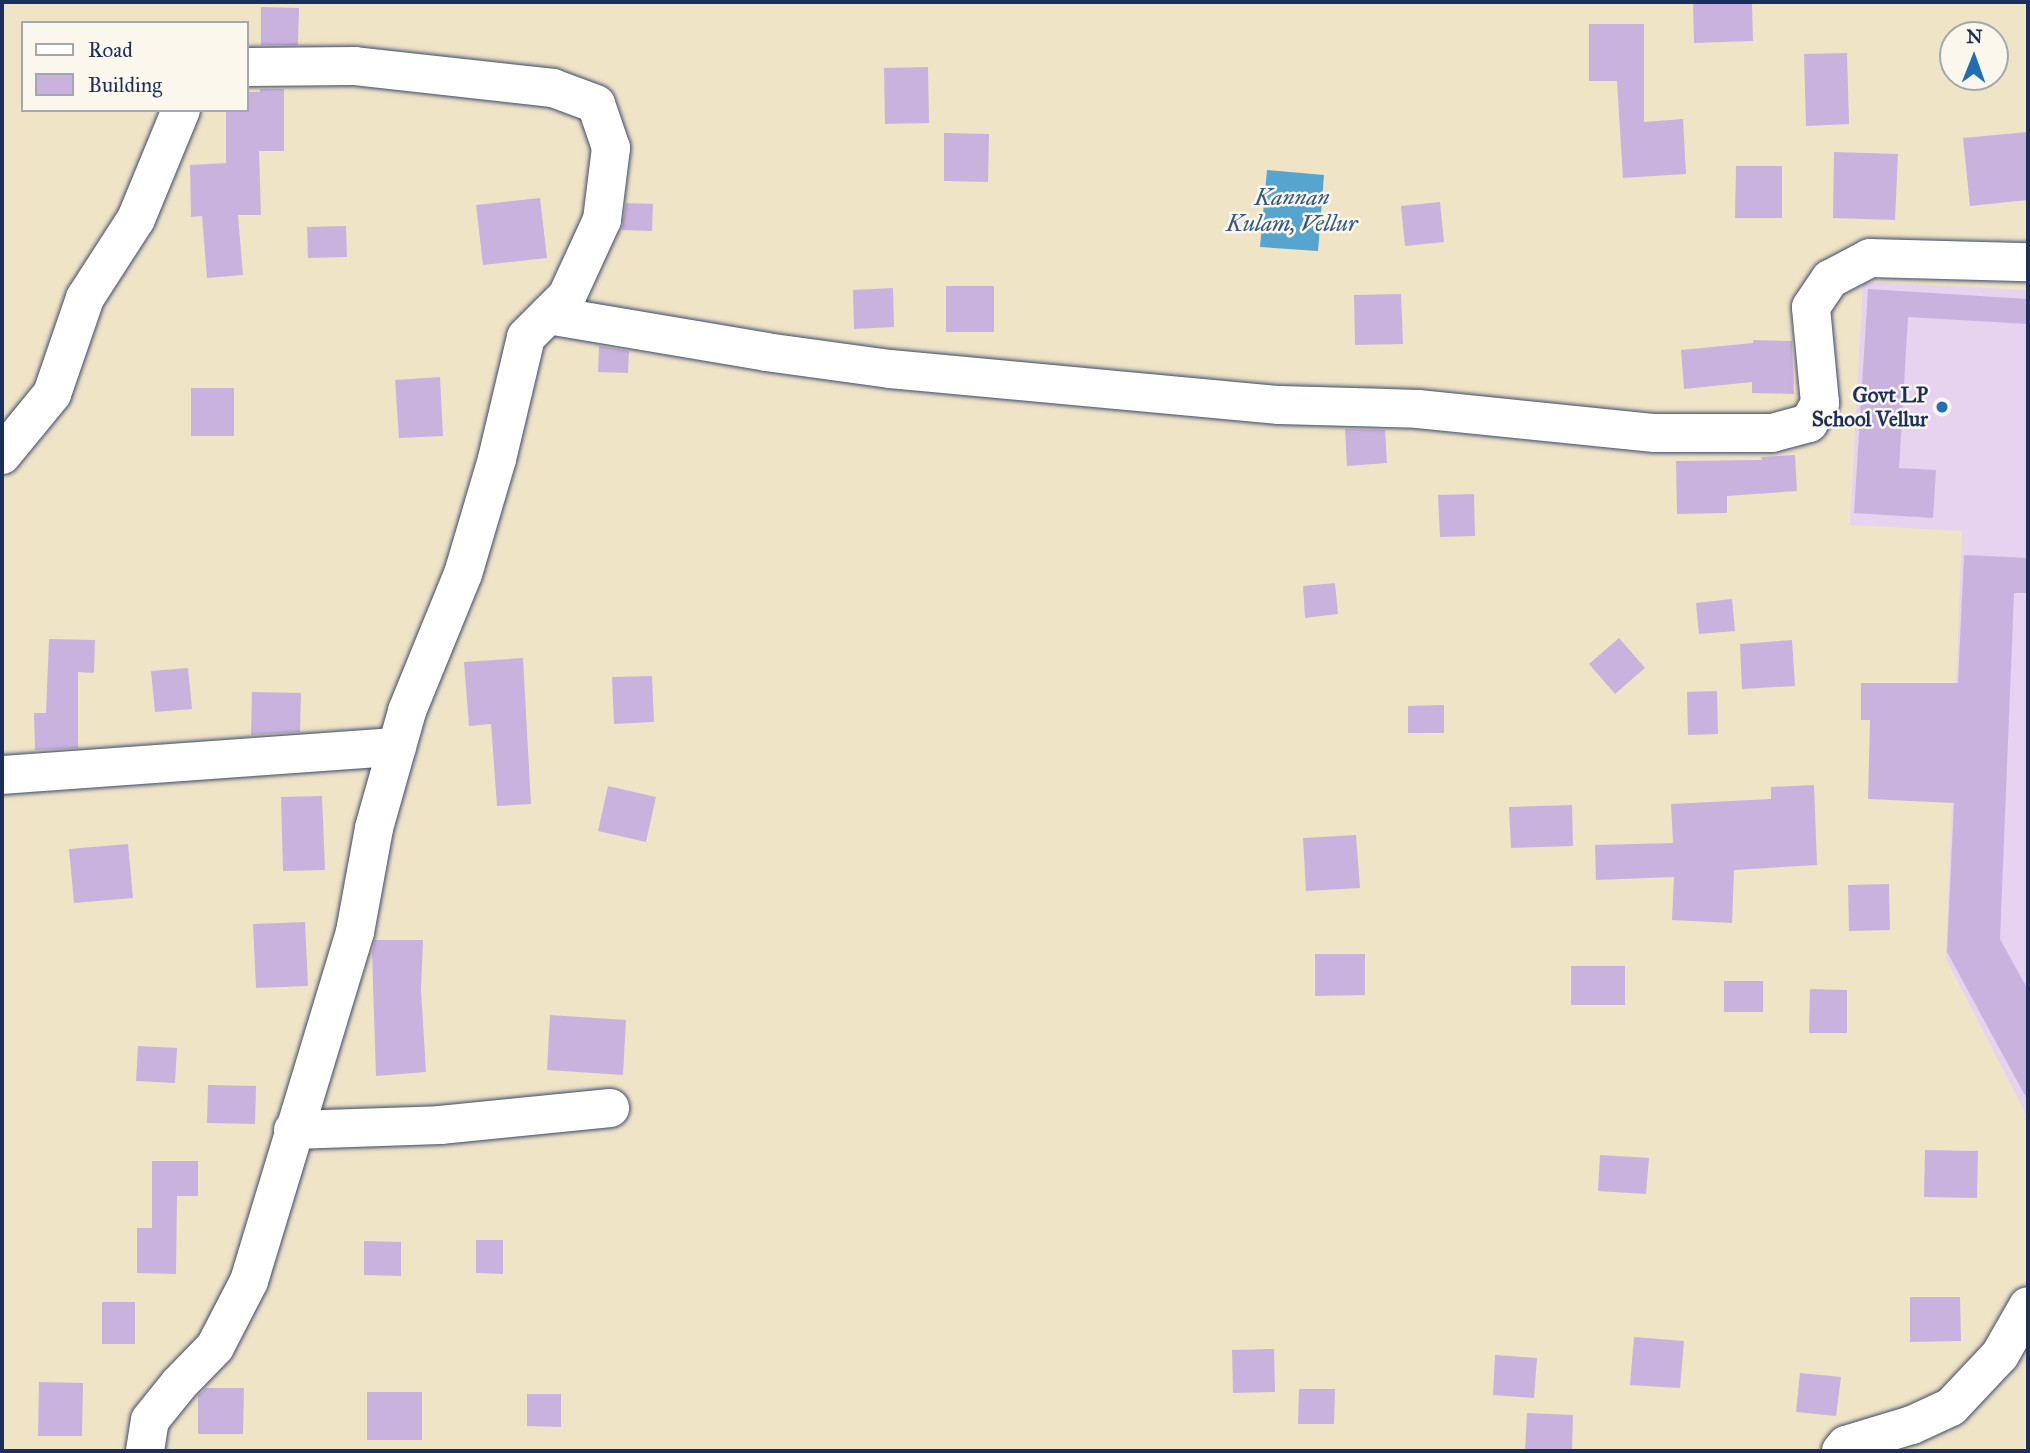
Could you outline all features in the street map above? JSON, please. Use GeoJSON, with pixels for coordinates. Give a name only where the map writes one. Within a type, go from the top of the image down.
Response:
{"type":"FeatureCollection","features":[{"type":"Feature","properties":{"kind":"street"},"geometry":{"type":"LineString","coordinates":[[145,1451],[150,1420],[178,1384],[215,1347],[249,1281],[355,932],[374,828],[407,711],[463,574],[497,459],[526,337],[567,296],[602,220],[611,148],[596,104],[552,88],[355,66],[248,67]]}},
{"type":"Feature","properties":{"kind":"street"},"geometry":{"type":"LineString","coordinates":[[2,455],[52,394],[85,298],[136,219],[180,112]]}},
{"type":"Feature","properties":{"kind":"street"},"geometry":{"type":"LineString","coordinates":[[548,314],[766,352],[890,369],[1279,405],[1418,408],[1655,433],[1772,433],[1809,423],[1820,403],[1811,307],[1830,279],[1870,258],[2028,261]]}},
{"type":"Feature","properties":{"kind":"street"},"geometry":{"type":"LineString","coordinates":[[2,775],[397,747]]}},
{"type":"Feature","properties":{"kind":"street"},"geometry":{"type":"LineString","coordinates":[[293,1130],[440,1125],[610,1108]]}},
{"type":"Feature","properties":{"kind":"street"},"geometry":{"type":"LineString","coordinates":[[1841,1451],[1846,1445],[1912,1425],[1951,1407],[2000,1355],[2028,1306]]}},
{"type":"Feature","properties":{"kind":"shaded area"},"geometry":{"type":"Polygon","coordinates":[[[1863,282],[2028,290],[2028,1118],[1946,959],[1962,531],[1850,525],[1863,282]]]}},
{"type":"Feature","properties":{"kind":"water","name":"Kannan Kulam, Vellur"},"geometry":{"type":"Polygon","coordinates":[[[1267,170],[1324,175],[1318,251],[1260,247],[1267,170]]]}},
{"type":"Feature","properties":{"kind":"building"},"geometry":{"type":"Polygon","coordinates":[[[1693,2],[1752,2],[1753,41],[1694,43],[1693,2]]]}},
{"type":"Feature","properties":{"kind":"building"},"geometry":{"type":"Polygon","coordinates":[[[261,7],[299,8],[298,45],[261,45],[261,7]]]}},
{"type":"Feature","properties":{"kind":"building"},"geometry":{"type":"Polygon","coordinates":[[[1589,24],[1644,24],[1644,122],[1683,119],[1686,174],[1623,178],[1617,81],[1589,81],[1589,24]]]}},
{"type":"Feature","properties":{"kind":"building"},"geometry":{"type":"Polygon","coordinates":[[[1847,53],[1849,124],[1806,126],[1804,54],[1847,53]]]}},
{"type":"Feature","properties":{"kind":"building"},"geometry":{"type":"Polygon","coordinates":[[[928,67],[929,123],[885,124],[884,68],[928,67]]]}},
{"type":"Feature","properties":{"kind":"building"},"geometry":{"type":"Polygon","coordinates":[[[260,89],[284,89],[284,151],[259,151],[261,215],[238,215],[243,275],[207,278],[202,216],[191,217],[190,165],[226,163],[226,112],[248,112],[248,92],[260,92],[260,89]]]}},
{"type":"Feature","properties":{"kind":"building"},"geometry":{"type":"Polygon","coordinates":[[[2028,132],[2028,200],[1970,206],[1963,138],[2028,132]]]}},
{"type":"Feature","properties":{"kind":"building"},"geometry":{"type":"Polygon","coordinates":[[[944,133],[989,134],[988,182],[944,181],[944,133]]]}},
{"type":"Feature","properties":{"kind":"building"},"geometry":{"type":"Polygon","coordinates":[[[1834,152],[1898,154],[1895,220],[1833,218],[1834,152]]]}},
{"type":"Feature","properties":{"kind":"building"},"geometry":{"type":"Polygon","coordinates":[[[1736,166],[1782,166],[1782,218],[1735,218],[1736,166]]]}},
{"type":"Feature","properties":{"kind":"building"},"geometry":{"type":"Polygon","coordinates":[[[540,198],[547,258],[483,265],[476,205],[540,198]]]}},
{"type":"Feature","properties":{"kind":"building"},"geometry":{"type":"Polygon","coordinates":[[[1440,202],[1444,242],[1405,246],[1401,206],[1440,202]]]}},
{"type":"Feature","properties":{"kind":"building"},"geometry":{"type":"Polygon","coordinates":[[[626,203],[653,204],[652,231],[622,230],[626,203]]]}},
{"type":"Feature","properties":{"kind":"building"},"geometry":{"type":"Polygon","coordinates":[[[346,226],[347,257],[308,258],[307,227],[346,226]]]}},
{"type":"Feature","properties":{"kind":"building"},"geometry":{"type":"Polygon","coordinates":[[[946,286],[994,286],[994,332],[946,332],[946,286]]]}},
{"type":"Feature","properties":{"kind":"building"},"geometry":{"type":"Polygon","coordinates":[[[893,288],[894,327],[854,329],[853,290],[893,288]]]}},
{"type":"Feature","properties":{"kind":"building"},"geometry":{"type":"Polygon","coordinates":[[[1868,289],[2028,299],[2028,324],[1908,317],[1899,468],[1936,470],[1933,518],[1854,513],[1868,289]]]}},
{"type":"Feature","properties":{"kind":"building"},"geometry":{"type":"Polygon","coordinates":[[[1401,294],[1403,344],[1355,345],[1354,295],[1401,294]]]}},
{"type":"Feature","properties":{"kind":"building"},"geometry":{"type":"Polygon","coordinates":[[[1753,340],[1792,341],[1794,394],[1752,393],[1752,382],[1684,389],[1681,350],[1753,343],[1753,340]]]}},
{"type":"Feature","properties":{"kind":"building"},"geometry":{"type":"Polygon","coordinates":[[[599,346],[629,351],[628,373],[598,372],[599,346]]]}},
{"type":"Feature","properties":{"kind":"building"},"geometry":{"type":"Polygon","coordinates":[[[440,377],[443,436],[399,438],[395,380],[440,377]]]}},
{"type":"Feature","properties":{"kind":"building"},"geometry":{"type":"Polygon","coordinates":[[[191,388],[234,388],[234,436],[191,436],[191,388]]]}},
{"type":"Feature","properties":{"kind":"building"},"geometry":{"type":"Polygon","coordinates":[[[1345,429],[1385,430],[1387,463],[1347,466],[1345,429]]]}},
{"type":"Feature","properties":{"kind":"building"},"geometry":{"type":"Polygon","coordinates":[[[1795,455],[1797,491],[1727,496],[1727,513],[1677,514],[1676,461],[1762,460],[1761,457],[1795,455]]]}},
{"type":"Feature","properties":{"kind":"building"},"geometry":{"type":"Polygon","coordinates":[[[1474,494],[1475,536],[1440,537],[1438,495],[1474,494]]]}},
{"type":"Feature","properties":{"kind":"building"},"geometry":{"type":"Polygon","coordinates":[[[1964,555],[2028,558],[2028,593],[2014,593],[2000,939],[2028,990],[2028,1101],[1947,952],[1954,803],[1868,799],[1870,720],[1861,720],[1861,683],[1958,683],[1964,555]]]}},
{"type":"Feature","properties":{"kind":"building"},"geometry":{"type":"Polygon","coordinates":[[[1335,583],[1338,614],[1305,618],[1303,586],[1335,583]]]}},
{"type":"Feature","properties":{"kind":"building"},"geometry":{"type":"Polygon","coordinates":[[[1732,599],[1735,631],[1699,634],[1696,603],[1732,599]]]}},
{"type":"Feature","properties":{"kind":"building"},"geometry":{"type":"Polygon","coordinates":[[[1619,638],[1645,668],[1615,694],[1589,664],[1619,638]]]}},
{"type":"Feature","properties":{"kind":"building"},"geometry":{"type":"Polygon","coordinates":[[[49,639],[95,640],[94,673],[78,672],[78,748],[35,750],[34,713],[46,713],[49,639]]]}},
{"type":"Feature","properties":{"kind":"building"},"geometry":{"type":"Polygon","coordinates":[[[1792,640],[1795,686],[1742,689],[1740,644],[1792,640]]]}},
{"type":"Feature","properties":{"kind":"building"},"geometry":{"type":"Polygon","coordinates":[[[523,658],[531,804],[497,806],[491,724],[469,726],[464,662],[523,658]]]}},
{"type":"Feature","properties":{"kind":"building"},"geometry":{"type":"Polygon","coordinates":[[[188,668],[192,709],[155,712],[151,671],[188,668]]]}},
{"type":"Feature","properties":{"kind":"building"},"geometry":{"type":"Polygon","coordinates":[[[652,676],[654,722],[614,724],[612,677],[652,676]]]}},
{"type":"Feature","properties":{"kind":"building"},"geometry":{"type":"Polygon","coordinates":[[[1717,691],[1718,734],[1688,735],[1687,692],[1717,691]]]}},
{"type":"Feature","properties":{"kind":"building"},"geometry":{"type":"Polygon","coordinates":[[[252,692],[301,693],[300,732],[251,735],[252,692]]]}},
{"type":"Feature","properties":{"kind":"building"},"geometry":{"type":"Polygon","coordinates":[[[1444,705],[1444,733],[1408,733],[1408,706],[1444,705]]]}},
{"type":"Feature","properties":{"kind":"building"},"geometry":{"type":"Polygon","coordinates":[[[1814,785],[1817,865],[1734,870],[1732,923],[1672,920],[1674,877],[1596,880],[1595,845],[1673,843],[1671,804],[1771,799],[1771,787],[1814,785]]]}},
{"type":"Feature","properties":{"kind":"building"},"geometry":{"type":"Polygon","coordinates":[[[608,786],[656,797],[646,842],[598,831],[608,786]]]}},
{"type":"Feature","properties":{"kind":"building"},"geometry":{"type":"Polygon","coordinates":[[[322,796],[325,870],[283,871],[281,797],[322,796]]]}},
{"type":"Feature","properties":{"kind":"building"},"geometry":{"type":"Polygon","coordinates":[[[1572,805],[1573,846],[1511,848],[1509,807],[1572,805]]]}},
{"type":"Feature","properties":{"kind":"building"},"geometry":{"type":"Polygon","coordinates":[[[1356,835],[1360,888],[1306,891],[1303,838],[1356,835]]]}},
{"type":"Feature","properties":{"kind":"building"},"geometry":{"type":"Polygon","coordinates":[[[128,844],[133,898],[74,903],[69,849],[128,844]]]}},
{"type":"Feature","properties":{"kind":"building"},"geometry":{"type":"Polygon","coordinates":[[[1889,884],[1890,930],[1849,931],[1848,885],[1889,884]]]}},
{"type":"Feature","properties":{"kind":"building"},"geometry":{"type":"Polygon","coordinates":[[[305,922],[308,986],[256,988],[253,924],[305,922]]]}},
{"type":"Feature","properties":{"kind":"building"},"geometry":{"type":"Polygon","coordinates":[[[375,940],[423,940],[421,990],[426,1072],[376,1076],[372,953],[375,940]]]}},
{"type":"Feature","properties":{"kind":"building"},"geometry":{"type":"Polygon","coordinates":[[[1315,954],[1365,954],[1365,995],[1315,996],[1315,954]]]}},
{"type":"Feature","properties":{"kind":"building"},"geometry":{"type":"Polygon","coordinates":[[[1571,966],[1625,966],[1625,1005],[1571,1005],[1571,966]]]}},
{"type":"Feature","properties":{"kind":"building"},"geometry":{"type":"Polygon","coordinates":[[[1724,981],[1763,981],[1763,1012],[1724,1012],[1724,981]]]}},
{"type":"Feature","properties":{"kind":"building"},"geometry":{"type":"Polygon","coordinates":[[[1810,989],[1847,990],[1847,1033],[1809,1033],[1810,989]]]}},
{"type":"Feature","properties":{"kind":"building"},"geometry":{"type":"Polygon","coordinates":[[[550,1015],[626,1020],[623,1075],[547,1070],[550,1015]]]}},
{"type":"Feature","properties":{"kind":"building"},"geometry":{"type":"Polygon","coordinates":[[[138,1046],[177,1048],[175,1083],[136,1081],[138,1046]]]}},
{"type":"Feature","properties":{"kind":"building"},"geometry":{"type":"Polygon","coordinates":[[[208,1085],[256,1086],[255,1124],[207,1123],[208,1085]]]}},
{"type":"Feature","properties":{"kind":"building"},"geometry":{"type":"Polygon","coordinates":[[[1925,1150],[1978,1151],[1977,1198],[1924,1197],[1925,1150]]]}},
{"type":"Feature","properties":{"kind":"building"},"geometry":{"type":"Polygon","coordinates":[[[1600,1155],[1649,1158],[1646,1194],[1598,1191],[1600,1155]]]}},
{"type":"Feature","properties":{"kind":"building"},"geometry":{"type":"Polygon","coordinates":[[[152,1161],[198,1161],[198,1196],[177,1196],[176,1274],[137,1273],[137,1228],[152,1228],[152,1161]]]}},
{"type":"Feature","properties":{"kind":"building"},"geometry":{"type":"Polygon","coordinates":[[[476,1240],[503,1240],[503,1274],[476,1273],[476,1240]]]}},
{"type":"Feature","properties":{"kind":"building"},"geometry":{"type":"Polygon","coordinates":[[[364,1241],[401,1242],[401,1276],[364,1275],[364,1241]]]}},
{"type":"Feature","properties":{"kind":"building"},"geometry":{"type":"Polygon","coordinates":[[[1910,1297],[1960,1297],[1961,1341],[1910,1342],[1910,1297]]]}},
{"type":"Feature","properties":{"kind":"building"},"geometry":{"type":"Polygon","coordinates":[[[102,1302],[135,1302],[135,1344],[102,1344],[102,1302]]]}},
{"type":"Feature","properties":{"kind":"building"},"geometry":{"type":"Polygon","coordinates":[[[1634,1337],[1684,1341],[1680,1388],[1630,1385],[1634,1337]]]}},
{"type":"Feature","properties":{"kind":"building"},"geometry":{"type":"Polygon","coordinates":[[[1274,1349],[1275,1392],[1233,1393],[1232,1350],[1274,1349]]]}},
{"type":"Feature","properties":{"kind":"building"},"geometry":{"type":"Polygon","coordinates":[[[1495,1355],[1537,1358],[1534,1398],[1493,1395],[1495,1355]]]}},
{"type":"Feature","properties":{"kind":"building"},"geometry":{"type":"Polygon","coordinates":[[[1800,1373],[1841,1377],[1836,1416],[1796,1412],[1800,1373]]]}},
{"type":"Feature","properties":{"kind":"building"},"geometry":{"type":"Polygon","coordinates":[[[39,1382],[83,1383],[82,1436],[38,1436],[39,1382]]]}},
{"type":"Feature","properties":{"kind":"building"},"geometry":{"type":"Polygon","coordinates":[[[206,1388],[244,1388],[243,1434],[198,1434],[198,1396],[206,1388]]]}},
{"type":"Feature","properties":{"kind":"building"},"geometry":{"type":"Polygon","coordinates":[[[1299,1389],[1335,1389],[1334,1424],[1298,1424],[1299,1389]]]}},
{"type":"Feature","properties":{"kind":"building"},"geometry":{"type":"Polygon","coordinates":[[[367,1392],[422,1392],[422,1440],[367,1440],[367,1392]]]}},
{"type":"Feature","properties":{"kind":"building"},"geometry":{"type":"Polygon","coordinates":[[[527,1394],[561,1394],[561,1427],[527,1426],[527,1394]]]}},
{"type":"Feature","properties":{"kind":"building"},"geometry":{"type":"Polygon","coordinates":[[[1527,1413],[1573,1415],[1572,1451],[1525,1451],[1527,1413]]]}},
{"type":"Feature","properties":{"kind":"place","name":"Govt LP School Vellur"},"geometry":{"type":"Point","coordinates":[1942,407]}}]}
